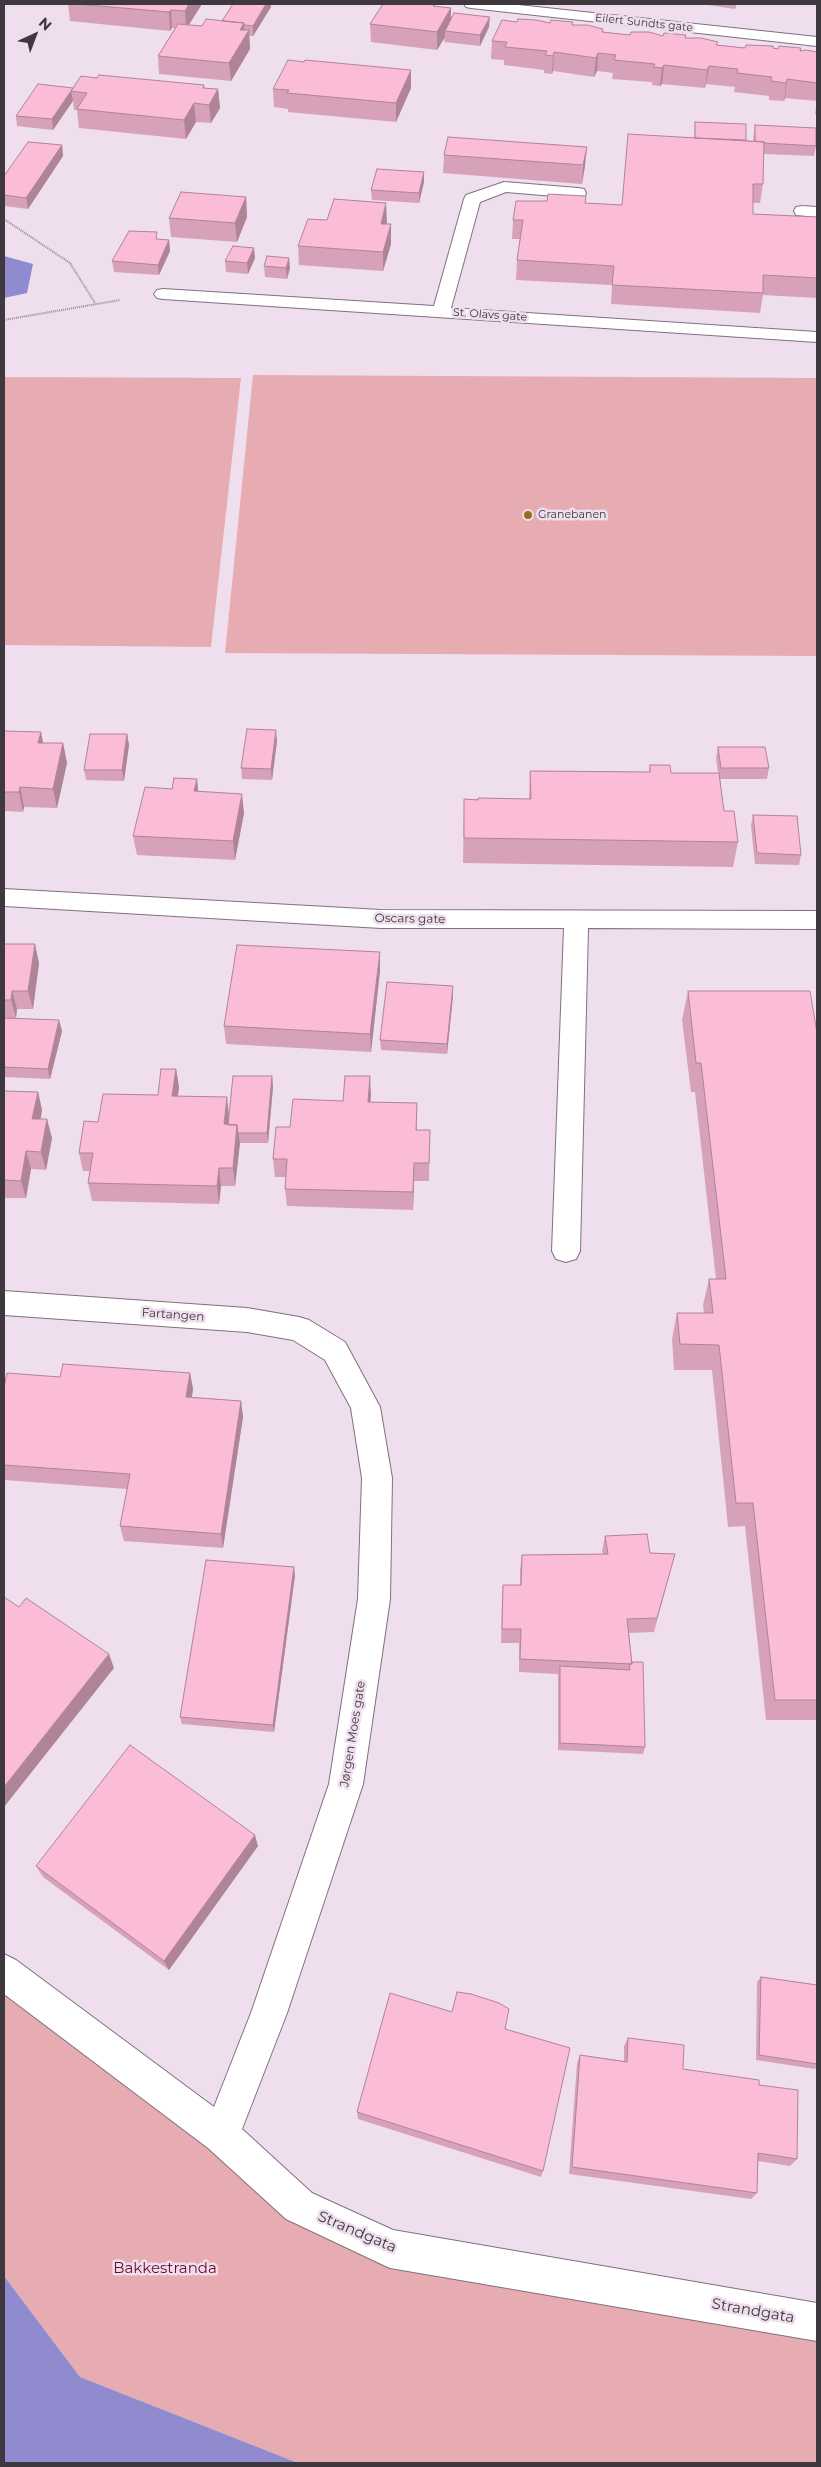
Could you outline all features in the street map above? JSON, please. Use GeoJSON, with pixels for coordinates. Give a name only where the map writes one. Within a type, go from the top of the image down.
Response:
{"type":"FeatureCollection","features":[{"type":"Feature","properties":{"kind":"street","name":"Eilert Sundts gate"},"geometry":{"type":"LineString","coordinates":[[471,4],[817,42]]}},
{"type":"Feature","properties":{"kind":"street"},"geometry":{"type":"LineString","coordinates":[[441,312],[472,199],[504,187],[578,194]]}},
{"type":"Feature","properties":{"kind":"street","name":"St. Olavs gate"},"geometry":{"type":"LineString","coordinates":[[163,294],[817,337]]}},
{"type":"Feature","properties":{"kind":"street","name":"Oscars gate"},"geometry":{"type":"LineString","coordinates":[[4,896],[381,919],[817,920]]}},
{"type":"Feature","properties":{"kind":"street"},"geometry":{"type":"LineString","coordinates":[[566,1251],[576,920]]}},
{"type":"Feature","properties":{"kind":"street","name":"Fartangen"},"geometry":{"type":"LineString","coordinates":[[4,1303],[246,1320],[299,1329],[335,1351]]}},
{"type":"Feature","properties":{"kind":"street","name":"Jørgen Moes gate"},"geometry":{"type":"LineString","coordinates":[[221,2136],[269,2013],[346,1784],[372,1609],[377,1478],[365,1407],[335,1351]]}},
{"type":"Feature","properties":{"kind":"street","name":"Strandgata"},"geometry":{"type":"LineString","coordinates":[[4,1972],[221,2136],[299,2206],[390,2249],[817,2322]]}},
{"type":"Feature","properties":{"kind":"path"},"geometry":{"type":"LineString","coordinates":[[4,219],[13,228],[70,263],[95,303]]}},
{"type":"Feature","properties":{"kind":"path"},"geometry":{"type":"LineString","coordinates":[[4,320],[95,303],[163,294]]}},
{"type":"Feature","properties":{"kind":"green space","name":"Granebanen"},"geometry":{"type":"Polygon","coordinates":[[[253,375],[817,378],[817,656],[225,653],[253,375]]]}},
{"type":"Feature","properties":{"kind":"green space"},"geometry":{"type":"Polygon","coordinates":[[[4,377],[241,378],[211,647],[4,645],[4,377]]]}},
{"type":"Feature","properties":{"kind":"green space","name":"Bakkestranda"},"geometry":{"type":"Polygon","coordinates":[[[4,1978],[299,2206],[390,2249],[817,2322],[817,2463],[298,2463],[80,2377],[4,2276],[4,1978]]]}},
{"type":"Feature","properties":{"kind":"shaded area"},"geometry":{"type":"Polygon","coordinates":[[[4,256],[33,264],[27,293],[4,298],[4,256]]]}},
{"type":"Feature","properties":{"kind":"shaded area"},"geometry":{"type":"Polygon","coordinates":[[[4,2276],[80,2377],[298,2463],[4,2463],[4,2276]]]}},
{"type":"Feature","properties":{"kind":"building"},"geometry":{"type":"Polygon","coordinates":[[[76,4],[189,4],[185,11],[171,10],[169,12],[76,4]]]}},
{"type":"Feature","properties":{"kind":"building"},"geometry":{"type":"Polygon","coordinates":[[[233,4],[266,4],[253,26],[244,25],[244,23],[222,21],[233,4]]]}},
{"type":"Feature","properties":{"kind":"building"},"geometry":{"type":"Polygon","coordinates":[[[383,4],[435,4],[433,6],[451,8],[437,32],[370,24],[383,4]]]}},
{"type":"Feature","properties":{"kind":"building"},"geometry":{"type":"Polygon","coordinates":[[[454,13],[490,17],[480,35],[445,31],[454,13]]]}},
{"type":"Feature","properties":{"kind":"building"},"geometry":{"type":"Polygon","coordinates":[[[206,19],[244,23],[240,30],[249,30],[229,63],[158,56],[178,24],[202,26],[206,19]]]}},
{"type":"Feature","properties":{"kind":"building"},"geometry":{"type":"Polygon","coordinates":[[[518,19],[550,23],[551,20],[573,22],[572,25],[587,25],[603,29],[602,32],[630,35],[631,32],[649,32],[663,36],[664,33],[686,35],[685,38],[701,38],[718,42],[716,45],[745,48],[746,45],[773,46],[773,48],[778,49],[779,46],[801,48],[800,51],[817,52],[817,83],[787,79],[786,83],[771,81],[772,77],[737,73],[738,69],[709,66],[707,70],[664,65],[662,68],[653,67],[655,64],[614,60],[616,55],[598,53],[596,58],[554,52],[553,56],[545,55],[547,51],[505,47],[507,42],[492,41],[502,20],[517,22],[518,19]]]}},
{"type":"Feature","properties":{"kind":"building"},"geometry":{"type":"Polygon","coordinates":[[[288,60],[411,70],[396,103],[287,93],[289,90],[273,89],[288,60]]]}},
{"type":"Feature","properties":{"kind":"building"},"geometry":{"type":"Polygon","coordinates":[[[99,75],[204,85],[203,88],[218,89],[209,105],[194,103],[184,120],[77,109],[87,93],[71,91],[81,76],[97,78],[99,75]]]}},
{"type":"Feature","properties":{"kind":"building"},"geometry":{"type":"Polygon","coordinates":[[[38,84],[73,88],[52,119],[16,116],[38,84]]]}},
{"type":"Feature","properties":{"kind":"building"},"geometry":{"type":"Polygon","coordinates":[[[695,122],[746,124],[746,140],[695,138],[695,122]]]}},
{"type":"Feature","properties":{"kind":"building"},"geometry":{"type":"Polygon","coordinates":[[[755,125],[816,128],[816,146],[755,141],[755,125]]]}},
{"type":"Feature","properties":{"kind":"building"},"geometry":{"type":"Polygon","coordinates":[[[628,134],[764,142],[763,184],[753,184],[753,214],[817,217],[817,278],[763,275],[763,293],[612,285],[614,266],[517,260],[523,220],[513,220],[516,201],[547,201],[548,194],[586,196],[585,203],[622,205],[628,134]]]}},
{"type":"Feature","properties":{"kind":"building"},"geometry":{"type":"Polygon","coordinates":[[[448,137],[587,147],[583,165],[444,155],[448,137]]]}},
{"type":"Feature","properties":{"kind":"building"},"geometry":{"type":"Polygon","coordinates":[[[28,142],[62,145],[26,198],[4,195],[4,176],[28,142]]]}},
{"type":"Feature","properties":{"kind":"building"},"geometry":{"type":"Polygon","coordinates":[[[377,169],[424,172],[419,193],[371,190],[377,169]]]}},
{"type":"Feature","properties":{"kind":"building"},"geometry":{"type":"Polygon","coordinates":[[[181,192],[246,197],[235,223],[169,218],[181,192]]]}},
{"type":"Feature","properties":{"kind":"building"},"geometry":{"type":"Polygon","coordinates":[[[334,199],[386,203],[381,224],[391,224],[383,252],[298,246],[308,219],[327,220],[334,199]]]}},
{"type":"Feature","properties":{"kind":"building"},"geometry":{"type":"Polygon","coordinates":[[[129,231],[157,232],[156,239],[169,240],[158,265],[112,261],[129,231]]]}},
{"type":"Feature","properties":{"kind":"building"},"geometry":{"type":"Polygon","coordinates":[[[233,246],[254,248],[247,263],[225,261],[233,246]]]}},
{"type":"Feature","properties":{"kind":"building"},"geometry":{"type":"Polygon","coordinates":[[[267,256],[289,258],[286,268],[264,266],[267,256]]]}},
{"type":"Feature","properties":{"kind":"building"},"geometry":{"type":"Polygon","coordinates":[[[247,729],[276,730],[271,769],[241,768],[247,729]]]}},
{"type":"Feature","properties":{"kind":"building"},"geometry":{"type":"Polygon","coordinates":[[[4,731],[41,732],[38,743],[63,743],[53,789],[20,787],[19,792],[4,792],[4,731]]]}},
{"type":"Feature","properties":{"kind":"building"},"geometry":{"type":"Polygon","coordinates":[[[90,734],[127,734],[122,770],[84,770],[90,734]]]}},
{"type":"Feature","properties":{"kind":"building"},"geometry":{"type":"Polygon","coordinates":[[[718,747],[765,747],[769,768],[721,768],[718,747]]]}},
{"type":"Feature","properties":{"kind":"building"},"geometry":{"type":"Polygon","coordinates":[[[650,765],[670,765],[671,773],[719,773],[724,811],[734,811],[738,842],[464,838],[464,799],[531,799],[530,771],[650,772],[650,765]]]}},
{"type":"Feature","properties":{"kind":"building"},"geometry":{"type":"Polygon","coordinates":[[[174,778],[197,779],[194,791],[242,794],[233,841],[133,836],[145,787],[172,789],[174,778]]]}},
{"type":"Feature","properties":{"kind":"building"},"geometry":{"type":"Polygon","coordinates":[[[753,815],[797,816],[801,855],[757,853],[753,815]]]}},
{"type":"Feature","properties":{"kind":"building"},"geometry":{"type":"Polygon","coordinates":[[[4,944],[35,944],[28,991],[12,991],[11,1000],[4,1000],[4,944]]]}},
{"type":"Feature","properties":{"kind":"building"},"geometry":{"type":"Polygon","coordinates":[[[237,945],[380,952],[370,1034],[224,1026],[237,945]]]}},
{"type":"Feature","properties":{"kind":"building"},"geometry":{"type":"Polygon","coordinates":[[[387,982],[453,986],[447,1044],[380,1040],[387,982]]]}},
{"type":"Feature","properties":{"kind":"building"},"geometry":{"type":"Polygon","coordinates":[[[688,991],[810,991],[817,1033],[817,1700],[775,1700],[753,1503],[736,1503],[719,1345],[680,1344],[677,1313],[713,1313],[709,1279],[726,1279],[701,1063],[696,1063],[688,991]]]}},
{"type":"Feature","properties":{"kind":"building"},"geometry":{"type":"Polygon","coordinates":[[[4,1018],[59,1020],[48,1069],[4,1067],[4,1018]]]}},
{"type":"Feature","properties":{"kind":"building"},"geometry":{"type":"Polygon","coordinates":[[[161,1069],[176,1069],[172,1096],[227,1097],[224,1124],[237,1125],[233,1168],[219,1168],[217,1186],[88,1183],[93,1153],[79,1153],[84,1121],[98,1122],[103,1094],[158,1095],[161,1069]]]}},
{"type":"Feature","properties":{"kind":"building"},"geometry":{"type":"Polygon","coordinates":[[[233,1076],[272,1076],[267,1133],[238,1133],[237,1125],[228,1125],[233,1076]]]}},
{"type":"Feature","properties":{"kind":"building"},"geometry":{"type":"Polygon","coordinates":[[[345,1076],[370,1076],[368,1102],[417,1103],[416,1130],[430,1130],[429,1163],[414,1163],[413,1192],[285,1189],[287,1159],[273,1159],[276,1127],[290,1127],[293,1099],[343,1101],[345,1076]]]}},
{"type":"Feature","properties":{"kind":"building"},"geometry":{"type":"Polygon","coordinates":[[[4,1091],[38,1092],[32,1119],[47,1119],[41,1152],[26,1151],[21,1181],[4,1180],[4,1091]]]}},
{"type":"Feature","properties":{"kind":"building"},"geometry":{"type":"Polygon","coordinates":[[[63,1364],[190,1373],[186,1397],[241,1401],[221,1534],[120,1526],[130,1474],[4,1465],[4,1387],[7,1373],[60,1377],[63,1364]]]}},
{"type":"Feature","properties":{"kind":"building"},"geometry":{"type":"Polygon","coordinates":[[[647,1534],[650,1553],[675,1554],[657,1618],[627,1619],[632,1664],[520,1659],[521,1629],[502,1629],[503,1585],[521,1585],[522,1555],[608,1554],[605,1536],[647,1534]]]}},
{"type":"Feature","properties":{"kind":"building"},"geometry":{"type":"Polygon","coordinates":[[[206,1560],[294,1567],[273,1725],[180,1717],[206,1560]]]}},
{"type":"Feature","properties":{"kind":"building"},"geometry":{"type":"Polygon","coordinates":[[[4,1597],[19,1607],[26,1598],[109,1654],[4,1787],[4,1597]]]}},
{"type":"Feature","properties":{"kind":"building"},"geometry":{"type":"Polygon","coordinates":[[[632,1662],[643,1662],[645,1747],[560,1743],[560,1666],[630,1670],[629,1664],[632,1664],[632,1662]]]}},
{"type":"Feature","properties":{"kind":"building"},"geometry":{"type":"Polygon","coordinates":[[[130,1745],[255,1835],[164,1961],[36,1866],[130,1745]]]}},
{"type":"Feature","properties":{"kind":"building"},"geometry":{"type":"Polygon","coordinates":[[[761,1977],[817,1985],[817,2064],[759,2055],[761,1977]]]}},
{"type":"Feature","properties":{"kind":"building"},"geometry":{"type":"Polygon","coordinates":[[[457,1992],[471,1994],[499,2003],[509,2009],[505,2029],[570,2048],[543,2171],[357,2112],[390,1993],[452,2012],[457,1992]]]}},
{"type":"Feature","properties":{"kind":"building"},"geometry":{"type":"Polygon","coordinates":[[[628,2038],[684,2045],[683,2069],[759,2080],[759,2085],[798,2090],[797,2159],[758,2153],[757,2193],[572,2167],[580,2055],[627,2062],[628,2038]]]}},
{"type":"Feature","properties":{"kind":"place","name":"Granebanen"},"geometry":{"type":"Point","coordinates":[528,515]}}]}
